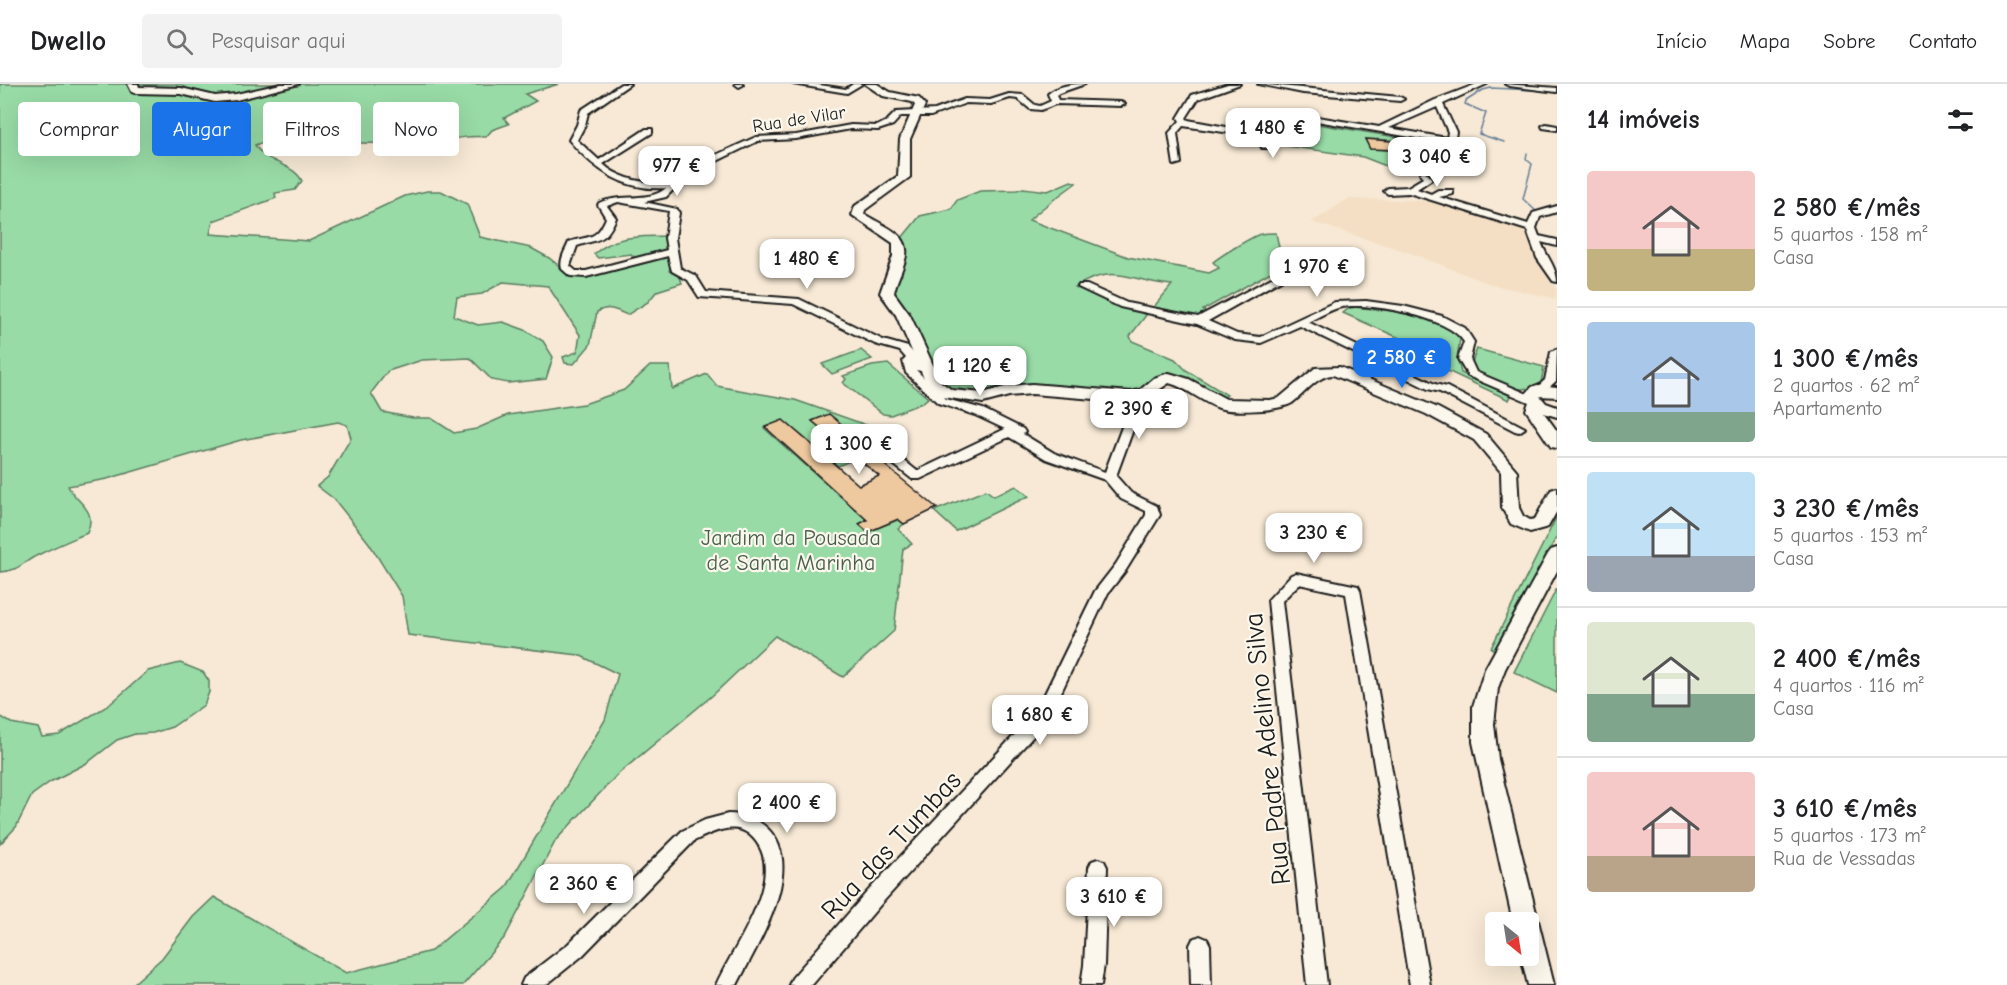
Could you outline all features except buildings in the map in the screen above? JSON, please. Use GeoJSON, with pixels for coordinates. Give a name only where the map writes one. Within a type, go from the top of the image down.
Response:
{"type":"FeatureCollection","features":[{"type":"Feature","properties":{"kind":"street"},"geometry":{"type":"LineString","coordinates":[[133,84],[135,90],[181,91],[215,99],[236,97],[294,84]]}},
{"type":"Feature","properties":{"kind":"street","name":"Rua de Vilar"},"geometry":{"type":"LineString","coordinates":[[626,84],[584,112],[581,125],[573,140],[608,173],[642,185],[655,186],[679,182],[704,170],[712,160],[756,139],[800,137],[851,127],[878,128],[890,123],[899,114],[916,116],[938,112],[965,101],[991,102],[1009,96],[1024,99],[1033,107],[1049,106],[1055,102],[1121,104]]}},
{"type":"Feature","properties":{"kind":"street"},"geometry":{"type":"LineString","coordinates":[[797,84],[847,91],[858,84]]}},
{"type":"Feature","properties":{"kind":"street"},"geometry":{"type":"LineString","coordinates":[[870,84],[887,94],[919,102],[916,116],[905,139],[904,177],[859,209],[858,215],[895,237],[901,245],[901,254],[887,293],[903,315],[935,385],[948,394],[967,398],[983,398],[1008,391],[1032,389],[1132,397],[1145,393],[1159,381],[1169,378],[1184,381],[1223,404],[1270,405],[1284,402],[1320,371],[1335,370],[1432,411],[1480,437],[1509,471],[1510,511],[1519,521],[1533,526],[1542,523],[1557,494]]}},
{"type":"Feature","properties":{"kind":"street"},"geometry":{"type":"LineString","coordinates":[[1055,102],[1052,94],[1056,91],[1081,84]]}},
{"type":"Feature","properties":{"kind":"street"},"geometry":{"type":"LineString","coordinates":[[1185,122],[1182,118],[1195,97],[1236,84]]}},
{"type":"Feature","properties":{"kind":"street"},"geometry":{"type":"LineString","coordinates":[[1262,84],[1401,99]]}},
{"type":"Feature","properties":{"kind":"street"},"geometry":{"type":"LineString","coordinates":[[1381,129],[1483,84]]}},
{"type":"Feature","properties":{"kind":"street"},"geometry":{"type":"LineString","coordinates":[[1509,84],[1557,90]]}},
{"type":"Feature","properties":{"kind":"street"},"geometry":{"type":"LineString","coordinates":[[1438,102],[1452,132],[1449,150],[1471,154]]}},
{"type":"Feature","properties":{"kind":"street"},"geometry":{"type":"LineString","coordinates":[[1177,163],[1173,133],[1180,124],[1185,122],[1267,134],[1281,118],[1303,116],[1450,141]]}},
{"type":"Feature","properties":{"kind":"street"},"geometry":{"type":"LineString","coordinates":[[1546,126],[1557,128]]}},
{"type":"Feature","properties":{"kind":"street"},"geometry":{"type":"LineString","coordinates":[[596,163],[603,161],[648,131]]}},
{"type":"Feature","properties":{"kind":"street"},"geometry":{"type":"LineString","coordinates":[[1410,190],[1428,179],[1424,173]]}},
{"type":"Feature","properties":{"kind":"street"},"geometry":{"type":"LineString","coordinates":[[672,252],[586,274],[574,274],[566,267],[567,255],[572,250],[572,244],[597,240],[603,235],[611,219],[602,205],[619,200],[657,198],[679,182]]}},
{"type":"Feature","properties":{"kind":"street"},"geometry":{"type":"LineString","coordinates":[[1388,191],[1410,190],[1557,243]]}},
{"type":"Feature","properties":{"kind":"street"},"geometry":{"type":"LineString","coordinates":[[1433,198],[1438,193],[1450,192]]}},
{"type":"Feature","properties":{"kind":"street"},"geometry":{"type":"LineString","coordinates":[[619,200],[672,210],[674,213],[670,238],[675,269],[692,278],[703,294],[795,301],[879,342],[904,349],[920,368],[926,369]]}},
{"type":"Feature","properties":{"kind":"street"},"geometry":{"type":"LineString","coordinates":[[1556,278],[1542,258],[1532,233],[1536,215],[1557,209]]}},
{"type":"Feature","properties":{"kind":"street"},"geometry":{"type":"LineString","coordinates":[[1200,321],[1277,278]]}},
{"type":"Feature","properties":{"kind":"street"},"geometry":{"type":"LineString","coordinates":[[1083,287],[1124,305],[1200,321],[1235,337],[1261,340],[1339,304],[1353,302],[1440,319],[1461,330],[1469,342],[1464,359],[1472,374],[1508,390],[1536,396],[1557,392]]}},
{"type":"Feature","properties":{"kind":"street"},"geometry":{"type":"LineString","coordinates":[[1300,322],[1431,387],[1443,388],[1519,428]]}},
{"type":"Feature","properties":{"kind":"street"},"geometry":{"type":"LineString","coordinates":[[1557,352],[1550,381],[1536,396],[1534,410],[1557,443]]}},
{"type":"Feature","properties":{"kind":"street"},"geometry":{"type":"LineString","coordinates":[[909,357],[909,370],[942,401],[979,412],[1020,432],[1030,444]]}},
{"type":"Feature","properties":{"kind":"street"},"geometry":{"type":"LineString","coordinates":[[1536,396],[1557,412],[1541,419]]}},
{"type":"Feature","properties":{"kind":"street"},"geometry":{"type":"LineString","coordinates":[[892,457],[916,476],[1009,432],[1063,462],[1109,477],[1123,443],[1132,397]]}},
{"type":"Feature","properties":{"kind":"street","name":"Rua das Tumbas"},"geometry":{"type":"LineString","coordinates":[[799,985],[874,898],[1042,716],[1102,591],[1126,559],[1153,515],[1152,509],[1126,496],[1109,477]]}},
{"type":"Feature","properties":{"kind":"street"},"geometry":{"type":"LineString","coordinates":[[1524,912],[1482,742],[1483,708],[1491,677],[1557,554]]}},
{"type":"Feature","properties":{"kind":"street","name":"Rua Padre Adelino Silva"},"geometry":{"type":"LineString","coordinates":[[1317,985],[1275,600],[1296,578],[1353,590],[1420,985]]}},
{"type":"Feature","properties":{"kind":"street"},"geometry":{"type":"LineString","coordinates":[[531,985],[590,935],[688,836],[706,826],[726,821],[742,822],[754,827],[770,840],[776,861],[774,881],[767,901],[726,985]]}},
{"type":"Feature","properties":{"kind":"street"},"geometry":{"type":"LineString","coordinates":[[1091,985],[1094,965],[1098,867]]}},
{"type":"Feature","properties":{"kind":"street"},"geometry":{"type":"LineString","coordinates":[[1200,945],[1201,985]]}},
{"type":"Feature","properties":{"kind":"street"},"geometry":{"type":"LineString","coordinates":[[1536,966],[1541,985]]}},
{"type":"Feature","properties":{"kind":"shaded area"},"geometry":{"type":"Polygon","coordinates":[[[1348,199],[1440,201],[1526,229],[1536,257],[1556,289],[1557,299],[1490,284],[1408,252],[1312,222],[1348,199]]]}},
{"type":"Feature","properties":{"kind":"green space","name":"Jardim da Pousada de Santa Marinha"},"geometry":{"type":"Polygon","coordinates":[[[0,84],[559,84],[525,94],[536,101],[504,118],[509,124],[492,130],[486,137],[459,138],[459,102],[373,102],[373,143],[361,143],[361,102],[263,102],[263,142],[255,145],[263,156],[292,170],[302,181],[295,190],[275,193],[276,198],[213,221],[210,234],[309,241],[405,196],[427,191],[441,191],[467,204],[480,237],[531,248],[549,258],[572,276],[582,277],[641,264],[631,254],[598,258],[594,254],[618,240],[664,236],[674,258],[669,271],[680,277],[682,283],[657,291],[648,302],[627,315],[609,309],[597,312],[590,345],[574,364],[565,363],[563,357],[577,352],[580,335],[548,286],[503,282],[482,294],[457,297],[454,316],[478,325],[503,322],[525,330],[543,341],[553,357],[546,379],[508,383],[492,380],[470,358],[422,360],[388,371],[371,393],[382,412],[413,418],[431,418],[454,433],[476,429],[508,415],[584,404],[624,390],[650,366],[670,366],[672,389],[707,374],[717,386],[795,400],[892,434],[867,445],[829,414],[812,421],[856,458],[838,466],[783,420],[764,428],[867,520],[859,524],[867,532],[898,520],[904,524],[898,529],[912,544],[903,549],[894,631],[843,677],[775,636],[713,695],[617,775],[556,840],[505,937],[463,985],[132,985],[162,958],[193,917],[214,897],[346,973],[431,951],[506,888],[605,720],[618,674],[579,655],[408,635],[402,596],[369,543],[334,499],[317,486],[328,477],[351,438],[347,425],[338,422],[241,440],[107,479],[68,486],[88,512],[90,525],[87,533],[38,555],[16,568],[0,572],[0,84]]]}},
{"type":"Feature","properties":{"kind":"green space"},"geometry":{"type":"Polygon","coordinates":[[[1299,121],[1420,141],[1365,139],[1370,149],[1414,152],[1418,161],[1389,159],[1394,169],[1363,157],[1280,145],[1287,128],[1299,121]]]}},
{"type":"Feature","properties":{"kind":"green space"},"geometry":{"type":"Polygon","coordinates":[[[1071,181],[1076,183],[1029,220],[1128,257],[1209,273],[1219,268],[1213,262],[1237,246],[1257,235],[1276,233],[1281,257],[1293,271],[1279,268],[1269,273],[1203,310],[1207,313],[1199,318],[1152,309],[1172,285],[1112,275],[1101,276],[1075,287],[1123,308],[1147,314],[1130,336],[1132,341],[1175,359],[1186,370],[1227,395],[1220,400],[1177,376],[1131,393],[960,394],[941,387],[893,296],[896,280],[902,275],[899,272],[906,248],[901,239],[920,216],[951,209],[957,200],[980,191],[1023,188],[1048,191],[1071,181]]]}},
{"type":"Feature","properties":{"kind":"green space"},"geometry":{"type":"Polygon","coordinates":[[[1349,308],[1412,314],[1439,323],[1451,330],[1460,339],[1457,357],[1461,373],[1511,396],[1509,400],[1420,358],[1425,355],[1409,347],[1413,344],[1343,313],[1349,308]]]}},
{"type":"Feature","properties":{"kind":"green space"},"geometry":{"type":"Polygon","coordinates":[[[1477,349],[1544,367],[1541,383],[1524,389],[1494,382],[1477,372],[1471,365],[1477,349]]]}},
{"type":"Feature","properties":{"kind":"green space"},"geometry":{"type":"Polygon","coordinates":[[[861,350],[872,359],[832,374],[822,364],[861,350]]]}},
{"type":"Feature","properties":{"kind":"green space"},"geometry":{"type":"Polygon","coordinates":[[[888,364],[928,398],[922,403],[891,415],[883,414],[843,383],[846,379],[843,376],[872,366],[888,364]]]}},
{"type":"Feature","properties":{"kind":"green space"},"geometry":{"type":"Polygon","coordinates":[[[1016,486],[1029,496],[956,531],[934,511],[986,490],[994,496],[1016,486]]]}},
{"type":"Feature","properties":{"kind":"green space"},"geometry":{"type":"Polygon","coordinates":[[[1557,516],[1557,536],[1496,651],[1491,648],[1557,516]]]}},
{"type":"Feature","properties":{"kind":"green space"},"geometry":{"type":"Polygon","coordinates":[[[1557,588],[1557,693],[1514,672],[1557,588]]]}},
{"type":"Feature","properties":{"kind":"green space"},"geometry":{"type":"Polygon","coordinates":[[[180,663],[203,672],[209,681],[209,692],[204,705],[172,727],[117,740],[87,763],[50,782],[32,795],[16,827],[0,844],[0,716],[11,723],[38,728],[42,737],[59,735],[109,705],[148,671],[180,663]]]}},
{"type":"Feature","properties":{"kind":"waterway"},"geometry":{"type":"LineString","coordinates":[[1504,142],[1479,134],[1486,113],[1465,104],[1466,101],[1483,90],[1491,88],[1552,91]]}},
{"type":"Feature","properties":{"kind":"waterway"},"geometry":{"type":"LineString","coordinates":[[1527,153],[1526,159],[1532,164],[1523,199],[1536,211]]}}]}
